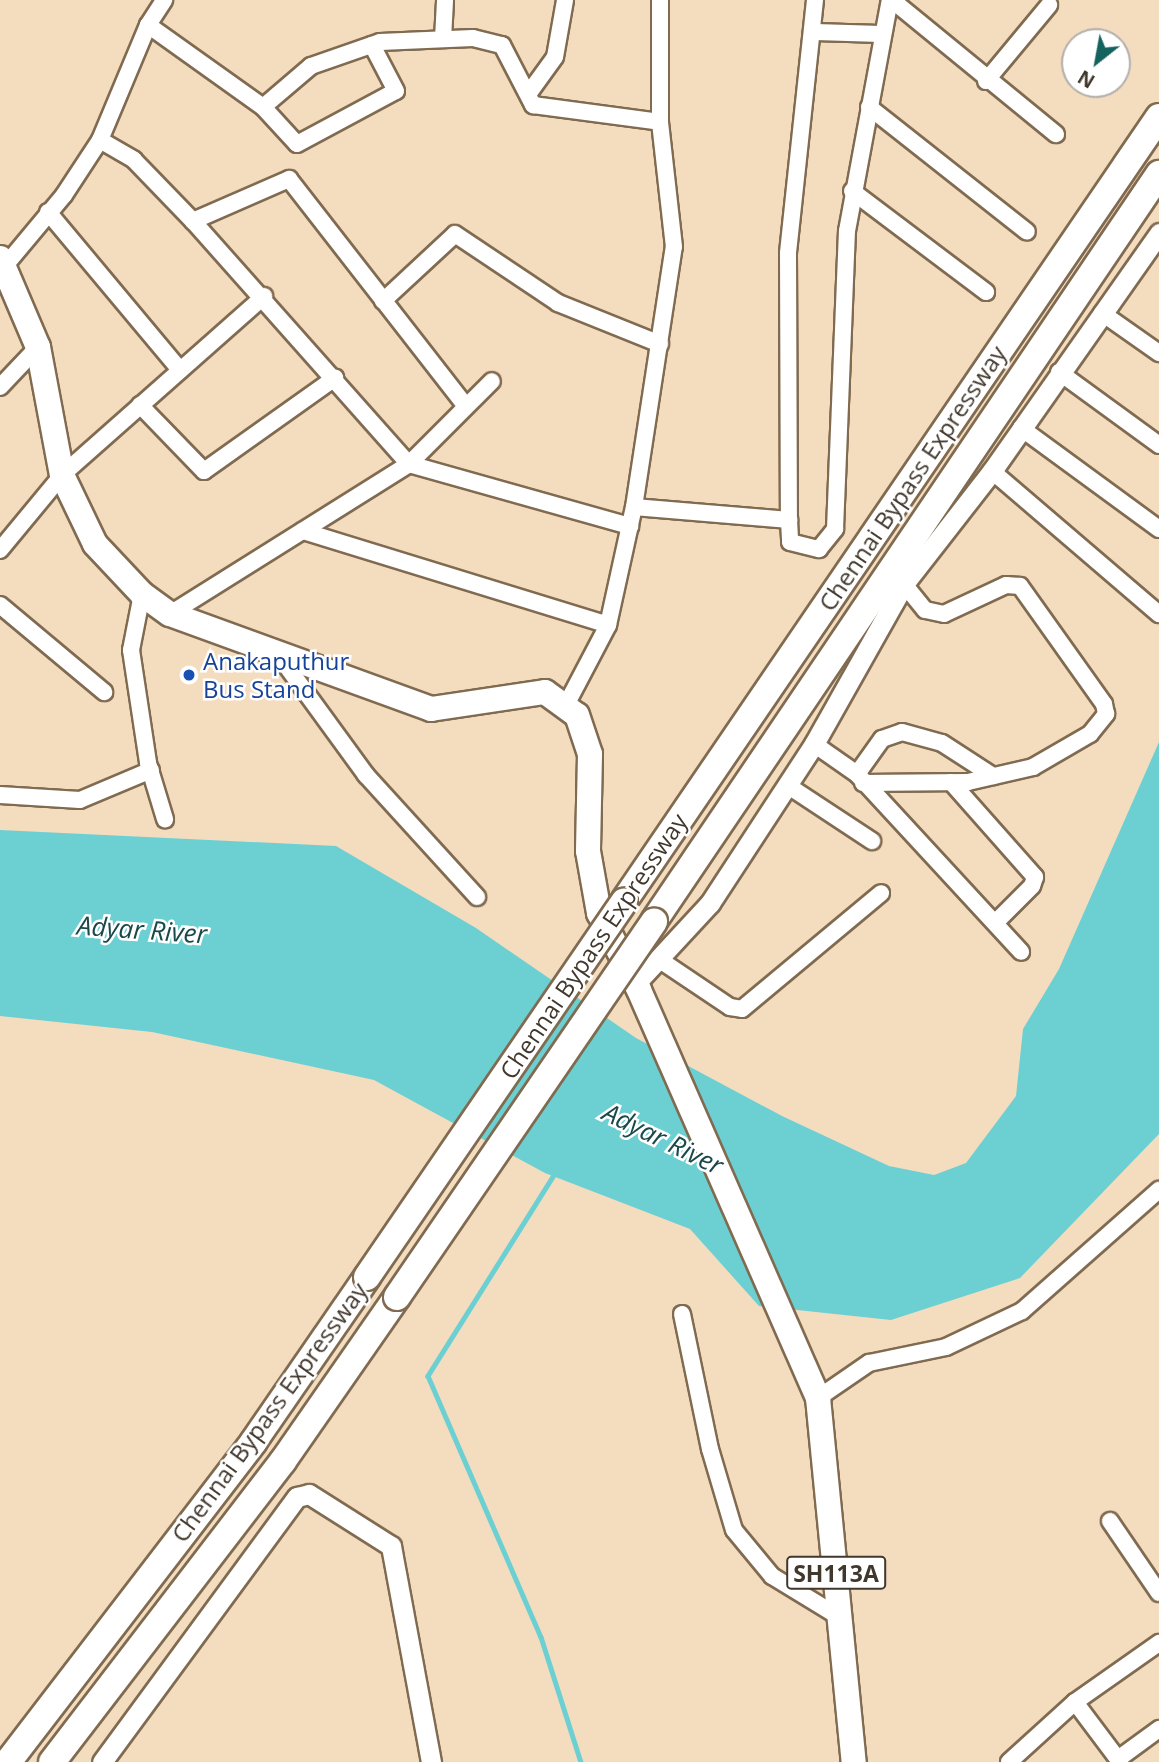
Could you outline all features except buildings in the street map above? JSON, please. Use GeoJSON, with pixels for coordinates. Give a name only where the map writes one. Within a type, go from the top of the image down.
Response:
{"type":"FeatureCollection","features":[{"type":"Feature","properties":{"kind":"highway","name":"Chennai Bypass Expressway"},"geometry":{"type":"LineString","coordinates":[[8,1762],[254,1441],[1159,117]]}},
{"type":"Feature","properties":{"kind":"highway","name":"Chennai Bypass Expressway"},"geometry":{"type":"LineString","coordinates":[[52,1762],[283,1461],[654,921],[1159,174]]}},
{"type":"Feature","properties":{"kind":"main road"},"geometry":{"type":"LineString","coordinates":[[2,262],[38,347],[62,475],[95,544],[142,594],[170,614],[280,657],[431,709],[545,692],[565,707]]}},
{"type":"Feature","properties":{"kind":"main road","name":"SH113A"},"geometry":{"type":"LineString","coordinates":[[565,707],[577,715],[590,754],[588,850],[599,913],[637,987],[815,1391],[841,1618],[854,1762]]}},
{"type":"Feature","properties":{"kind":"street"},"geometry":{"type":"LineString","coordinates":[[2,262],[48,212],[100,140],[148,25],[164,0]]}},
{"type":"Feature","properties":{"kind":"street"},"geometry":{"type":"LineString","coordinates":[[443,39],[445,0]]}},
{"type":"Feature","properties":{"kind":"street"},"geometry":{"type":"LineString","coordinates":[[529,93],[555,57],[565,0]]}},
{"type":"Feature","properties":{"kind":"street"},"geometry":{"type":"LineString","coordinates":[[565,707],[608,625],[634,507],[674,247],[660,122],[660,0]]}},
{"type":"Feature","properties":{"kind":"street"},"geometry":{"type":"LineString","coordinates":[[815,0],[814,32],[788,254],[790,542],[819,549],[835,529],[852,191],[881,33],[891,0],[986,81],[1056,134]]}},
{"type":"Feature","properties":{"kind":"street"},"geometry":{"type":"LineString","coordinates":[[986,81],[1049,2]]}},
{"type":"Feature","properties":{"kind":"street"},"geometry":{"type":"LineString","coordinates":[[148,25],[263,107],[297,144],[396,91],[372,45]]}},
{"type":"Feature","properties":{"kind":"street"},"geometry":{"type":"LineString","coordinates":[[814,32],[881,33]]}},
{"type":"Feature","properties":{"kind":"street"},"geometry":{"type":"LineString","coordinates":[[263,107],[312,66],[372,45],[473,38],[502,46],[534,105],[660,122]]}},
{"type":"Feature","properties":{"kind":"street"},"geometry":{"type":"LineString","coordinates":[[869,107],[1027,232]]}},
{"type":"Feature","properties":{"kind":"street"},"geometry":{"type":"LineString","coordinates":[[100,140],[134,160],[193,221],[264,296],[409,464],[630,526]]}},
{"type":"Feature","properties":{"kind":"street"},"geometry":{"type":"LineString","coordinates":[[193,221],[289,179],[466,406]]}},
{"type":"Feature","properties":{"kind":"street"},"geometry":{"type":"LineString","coordinates":[[852,191],[986,292]]}},
{"type":"Feature","properties":{"kind":"street"},"geometry":{"type":"LineString","coordinates":[[48,212],[180,370]]}},
{"type":"Feature","properties":{"kind":"street"},"geometry":{"type":"LineString","coordinates":[[637,987],[710,903],[814,744],[904,584],[992,471],[1102,313],[1153,255],[1159,233]]}},
{"type":"Feature","properties":{"kind":"street"},"geometry":{"type":"LineString","coordinates":[[383,301],[455,234],[558,303],[660,344]]}},
{"type":"Feature","properties":{"kind":"street"},"geometry":{"type":"LineString","coordinates":[[0,550],[62,475],[264,296]]}},
{"type":"Feature","properties":{"kind":"street"},"geometry":{"type":"LineString","coordinates":[[1102,313],[1159,353]]}},
{"type":"Feature","properties":{"kind":"street"},"geometry":{"type":"LineString","coordinates":[[0,387],[38,347]]}},
{"type":"Feature","properties":{"kind":"street"},"geometry":{"type":"LineString","coordinates":[[1059,372],[1159,444]]}},
{"type":"Feature","properties":{"kind":"street"},"geometry":{"type":"LineString","coordinates":[[140,405],[204,471],[335,378]]}},
{"type":"Feature","properties":{"kind":"street"},"geometry":{"type":"LineString","coordinates":[[170,614],[409,464],[492,381]]}},
{"type":"Feature","properties":{"kind":"street"},"geometry":{"type":"LineString","coordinates":[[1021,428],[1159,528]]}},
{"type":"Feature","properties":{"kind":"street"},"geometry":{"type":"LineString","coordinates":[[992,471],[1159,614]]}},
{"type":"Feature","properties":{"kind":"street"},"geometry":{"type":"LineString","coordinates":[[634,507],[789,520]]}},
{"type":"Feature","properties":{"kind":"street"},"geometry":{"type":"LineString","coordinates":[[303,531],[608,625]]}},
{"type":"Feature","properties":{"kind":"street"},"geometry":{"type":"LineString","coordinates":[[860,778],[951,782],[1033,767],[1090,733],[1106,714],[1104,704],[1020,586],[1006,585],[944,614],[925,610],[904,584]]}},
{"type":"Feature","properties":{"kind":"street"},"geometry":{"type":"LineString","coordinates":[[142,594],[131,650],[150,770],[164,818]]}},
{"type":"Feature","properties":{"kind":"street"},"geometry":{"type":"LineString","coordinates":[[0,605],[104,692]]}},
{"type":"Feature","properties":{"kind":"street"},"geometry":{"type":"LineString","coordinates":[[280,657],[359,766],[477,897]]}},
{"type":"Feature","properties":{"kind":"street"},"geometry":{"type":"LineString","coordinates":[[860,778],[882,739],[902,732],[942,743],[993,776]]}},
{"type":"Feature","properties":{"kind":"street"},"geometry":{"type":"LineString","coordinates":[[814,744],[860,778],[1021,952]]}},
{"type":"Feature","properties":{"kind":"street"},"geometry":{"type":"LineString","coordinates":[[0,794],[80,800],[150,770]]}},
{"type":"Feature","properties":{"kind":"street"},"geometry":{"type":"LineString","coordinates":[[951,782],[1035,877],[1032,886],[995,923]]}},
{"type":"Feature","properties":{"kind":"street"},"geometry":{"type":"LineString","coordinates":[[787,785],[872,841]]}},
{"type":"Feature","properties":{"kind":"street"},"geometry":{"type":"LineString","coordinates":[[660,960],[730,1007],[742,1009],[881,893]]}},
{"type":"Feature","properties":{"kind":"street"},"geometry":{"type":"LineString","coordinates":[[815,1391],[869,1363],[946,1347],[1022,1311],[1159,1190]]}},
{"type":"Feature","properties":{"kind":"street"},"geometry":{"type":"LineString","coordinates":[[682,1314],[710,1449],[734,1530],[772,1576],[841,1618]]}},
{"type":"Feature","properties":{"kind":"street"},"geometry":{"type":"LineString","coordinates":[[102,1762],[297,1497],[309,1494],[391,1546],[431,1762]]}},
{"type":"Feature","properties":{"kind":"street"},"geometry":{"type":"LineString","coordinates":[[1110,1521],[1159,1593]]}},
{"type":"Feature","properties":{"kind":"street"},"geometry":{"type":"LineString","coordinates":[[1009,1762],[1075,1702],[1159,1643]]}},
{"type":"Feature","properties":{"kind":"street"},"geometry":{"type":"LineString","coordinates":[[1075,1702],[1119,1761],[1159,1729]]}},
{"type":"Feature","properties":{"kind":"water","name":"Adyar River"},"geometry":{"type":"Polygon","coordinates":[[[1159,742],[1159,1134],[1020,1278],[891,1320],[759,1306],[690,1229],[545,1173],[374,1080],[152,1032],[0,1016],[0,830],[336,846],[476,928],[636,1038],[782,1116],[889,1166],[934,1175],[966,1163],[1016,1096],[1023,1029],[1059,969],[1159,742]]]}},
{"type":"Feature","properties":{"kind":"waterway"},"geometry":{"type":"LineString","coordinates":[[556,1172],[428,1376],[541,1637],[581,1762]]}},
{"type":"Feature","properties":{"kind":"place","name":"Anakaputhur Bus Stand"},"geometry":{"type":"Point","coordinates":[189,675]}}]}
